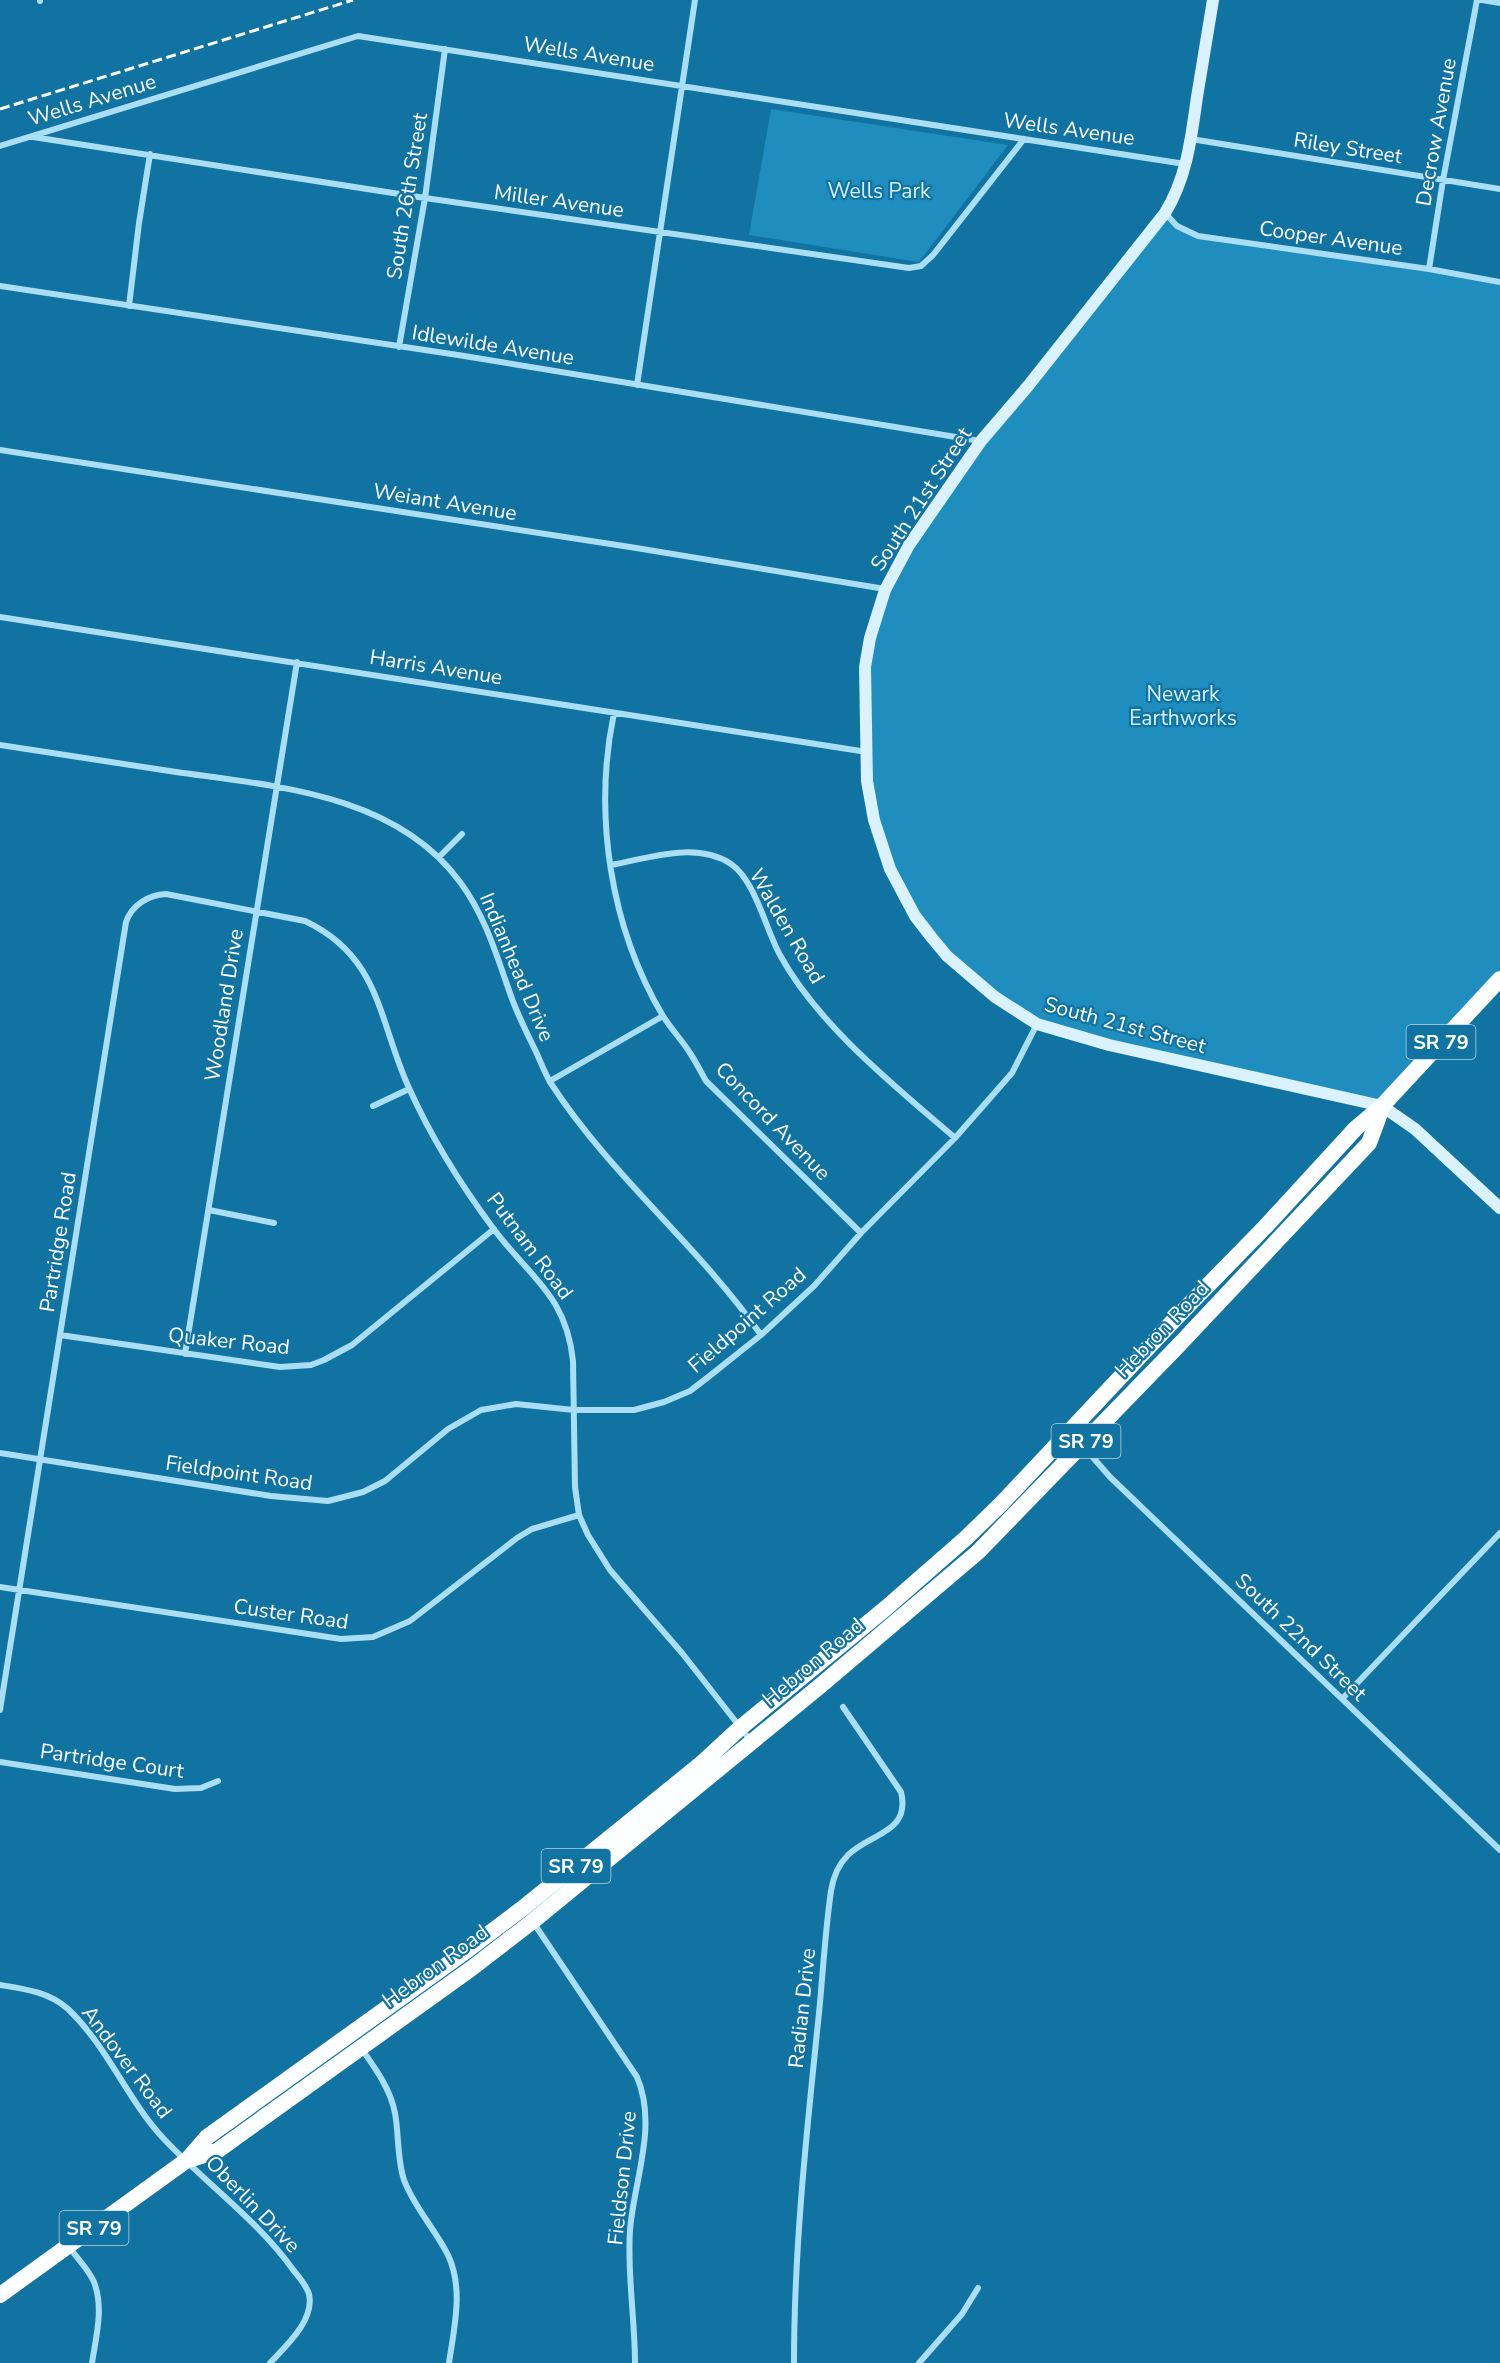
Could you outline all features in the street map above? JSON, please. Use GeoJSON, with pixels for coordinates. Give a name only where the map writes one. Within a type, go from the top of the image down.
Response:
{"type":"FeatureCollection","features":[{"type":"Feature","properties":{"kind":"highway","name":"Hebron Road"},"geometry":{"type":"LineString","coordinates":[[0,2295],[187,2160],[207,2137],[523,1908],[702,1763],[740,1728],[886,1608],[966,1538],[1001,1504],[1356,1128],[1382,1106],[1500,979]]}},
{"type":"Feature","properties":{"kind":"highway","name":"Hebron Road"},"geometry":{"type":"LineString","coordinates":[[187,2160],[217,2151],[533,1921],[978,1552],[1369,1143],[1382,1106]]}},
{"type":"Feature","properties":{"kind":"highway"},"geometry":{"type":"LineString","coordinates":[[1082,1445],[1089,1421],[1134,1373],[1135,1362]]}},
{"type":"Feature","properties":{"kind":"highway"},"geometry":{"type":"LineString","coordinates":[[991,1538],[995,1524],[1056,1461],[1063,1437]]}},
{"type":"Feature","properties":{"kind":"main road","name":"South 21st Street"},"geometry":{"type":"LineString","coordinates":[[1214,0],[1191,139],[1177,194],[1165,213],[1028,386],[981,441],[909,545],[885,590],[870,638],[865,667],[867,781],[874,820],[890,869],[915,916],[947,956],[995,997],[1037,1024],[1109,1045],[1382,1106]]}},
{"type":"Feature","properties":{"kind":"main road"},"geometry":{"type":"LineString","coordinates":[[1382,1106],[1415,1129],[1500,1208]]}},
{"type":"Feature","properties":{"kind":"street"},"geometry":{"type":"LineString","coordinates":[[637,384],[695,0]]}},
{"type":"Feature","properties":{"kind":"street","name":"Decrow Avenue"},"geometry":{"type":"LineString","coordinates":[[1430,269],[1443,180],[1477,0]]}},
{"type":"Feature","properties":{"kind":"street"},"geometry":{"type":"LineString","coordinates":[[1482,0],[1500,3]]}},
{"type":"Feature","properties":{"kind":"street","name":"Wells Avenue"},"geometry":{"type":"LineString","coordinates":[[0,146],[358,36],[1185,164]]}},
{"type":"Feature","properties":{"kind":"street","name":"South 26th Street"},"geometry":{"type":"LineString","coordinates":[[399,347],[425,198],[445,49]]}},
{"type":"Feature","properties":{"kind":"street","name":"Miller Avenue"},"geometry":{"type":"LineString","coordinates":[[31,137],[881,266],[917,268],[933,255],[1024,140]]}},
{"type":"Feature","properties":{"kind":"street","name":"Riley Street"},"geometry":{"type":"LineString","coordinates":[[1191,139],[1500,189]]}},
{"type":"Feature","properties":{"kind":"street"},"geometry":{"type":"LineString","coordinates":[[129,306],[138,223],[150,154]]}},
{"type":"Feature","properties":{"kind":"street","name":"Cooper Avenue"},"geometry":{"type":"LineString","coordinates":[[1165,213],[1177,226],[1198,236],[1430,269],[1500,282]]}},
{"type":"Feature","properties":{"kind":"street","name":"Idlewilde Avenue"},"geometry":{"type":"LineString","coordinates":[[0,286],[637,384],[981,441]]}},
{"type":"Feature","properties":{"kind":"street","name":"Weiant Avenue"},"geometry":{"type":"LineString","coordinates":[[0,450],[630,547],[885,590]]}},
{"type":"Feature","properties":{"kind":"street","name":"Harris Avenue"},"geometry":{"type":"LineString","coordinates":[[0,616],[867,752]]}},
{"type":"Feature","properties":{"kind":"street","name":"Woodland Drive"},"geometry":{"type":"LineString","coordinates":[[185,1354],[297,662]]}},
{"type":"Feature","properties":{"kind":"street","name":"Concord Avenue"},"geometry":{"type":"LineString","coordinates":[[614,713],[608,744],[605,784],[611,865],[624,925],[640,970],[663,1016],[690,1052],[706,1081],[861,1233]]}},
{"type":"Feature","properties":{"kind":"street","name":"Indianhead Drive"},"geometry":{"type":"LineString","coordinates":[[0,745],[276,787],[340,801],[381,818],[411,834],[439,857],[460,882],[486,927],[512,997],[550,1081],[614,1167],[739,1304],[761,1335]]}},
{"type":"Feature","properties":{"kind":"street"},"geometry":{"type":"LineString","coordinates":[[439,857],[462,834]]}},
{"type":"Feature","properties":{"kind":"street","name":"Walden Road"},"geometry":{"type":"LineString","coordinates":[[611,865],[679,853],[700,852],[732,864],[746,881],[778,953],[795,982],[849,1043],[955,1138]]}},
{"type":"Feature","properties":{"kind":"street","name":"Partridge Road"},"geometry":{"type":"LineString","coordinates":[[0,1710],[127,917],[143,901],[166,894],[256,913]]}},
{"type":"Feature","properties":{"kind":"street","name":"Putnam Road"},"geometry":{"type":"LineString","coordinates":[[256,913],[305,921],[326,931],[344,945],[359,962],[379,1006],[409,1089],[455,1171],[494,1229],[555,1300],[571,1346],[574,1487],[579,1515],[588,1535],[610,1570],[682,1653],[751,1742]]}},
{"type":"Feature","properties":{"kind":"street"},"geometry":{"type":"LineString","coordinates":[[550,1081],[663,1016]]}},
{"type":"Feature","properties":{"kind":"street","name":"Fieldpoint Road"},"geometry":{"type":"LineString","coordinates":[[0,1453],[271,1496],[328,1501],[352,1496],[385,1481],[448,1429],[481,1410],[516,1404],[574,1410],[634,1410],[664,1402],[690,1390],[761,1335],[814,1286],[861,1233],[955,1138],[1012,1073],[1037,1024]]}},
{"type":"Feature","properties":{"kind":"street"},"geometry":{"type":"LineString","coordinates":[[373,1106],[409,1089]]}},
{"type":"Feature","properties":{"kind":"street"},"geometry":{"type":"LineString","coordinates":[[208,1210],[274,1223]]}},
{"type":"Feature","properties":{"kind":"street","name":"Quaker Road"},"geometry":{"type":"LineString","coordinates":[[60,1335],[280,1367],[311,1365],[352,1345],[494,1229]]}},
{"type":"Feature","properties":{"kind":"street","name":"South 22nd Street"},"geometry":{"type":"LineString","coordinates":[[1082,1445],[1110,1477],[1500,1850]]}},
{"type":"Feature","properties":{"kind":"street","name":"Custer Road"},"geometry":{"type":"LineString","coordinates":[[0,1587],[305,1635],[361,1639],[388,1632],[410,1621],[532,1529],[579,1515]]}},
{"type":"Feature","properties":{"kind":"street"},"geometry":{"type":"LineString","coordinates":[[1342,1699],[1500,1533]]}},
{"type":"Feature","properties":{"kind":"street","name":"Radian Drive"},"geometry":{"type":"LineString","coordinates":[[794,2363],[804,2163],[822,1962],[833,1878],[849,1854],[887,1831],[897,1822],[902,1814],[904,1803],[901,1792],[843,1707]]}},
{"type":"Feature","properties":{"kind":"street","name":"Partridge Court"},"geometry":{"type":"LineString","coordinates":[[0,1762],[175,1789],[201,1788],[218,1781]]}},
{"type":"Feature","properties":{"kind":"street","name":"Fieldson Drive"},"geometry":{"type":"LineString","coordinates":[[533,1921],[637,2077],[645,2098],[646,2124],[630,2231],[635,2363]]}},
{"type":"Feature","properties":{"kind":"street","name":"Andover Road"},"geometry":{"type":"LineString","coordinates":[[0,1985],[40,1992],[67,2008],[102,2052],[161,2135],[187,2160]]}},
{"type":"Feature","properties":{"kind":"street"},"geometry":{"type":"LineString","coordinates":[[361,2048],[388,2090],[394,2110],[399,2158],[404,2179],[413,2199],[448,2257],[453,2271],[457,2303],[448,2363]]}},
{"type":"Feature","properties":{"kind":"street","name":"Oberlin Drive"},"geometry":{"type":"LineString","coordinates":[[187,2160],[280,2251],[308,2291],[310,2303],[307,2316],[296,2333],[270,2363]]}},
{"type":"Feature","properties":{"kind":"street"},"geometry":{"type":"LineString","coordinates":[[69,2246],[93,2280],[98,2297],[97,2328],[92,2363]]}},
{"type":"Feature","properties":{"kind":"street"},"geometry":{"type":"LineString","coordinates":[[919,2363],[962,2313],[978,2288]]}},
{"type":"Feature","properties":{"kind":"green space","name":"Wells Park"},"geometry":{"type":"Polygon","coordinates":[[[771,109],[1008,145],[919,262],[749,235],[771,109]]]}},
{"type":"Feature","properties":{"kind":"green space","name":"Newark Earthworks"},"geometry":{"type":"Polygon","coordinates":[[[1165,213],[1177,226],[1198,236],[1500,282],[1500,979],[1382,1106],[1074,1036],[995,997],[915,916],[874,820],[870,638],[911,541],[1165,213]]]}},
{"type":"Feature","properties":{"kind":"railway"},"geometry":{"type":"LineString","coordinates":[[0,109],[353,0]]}}]}
